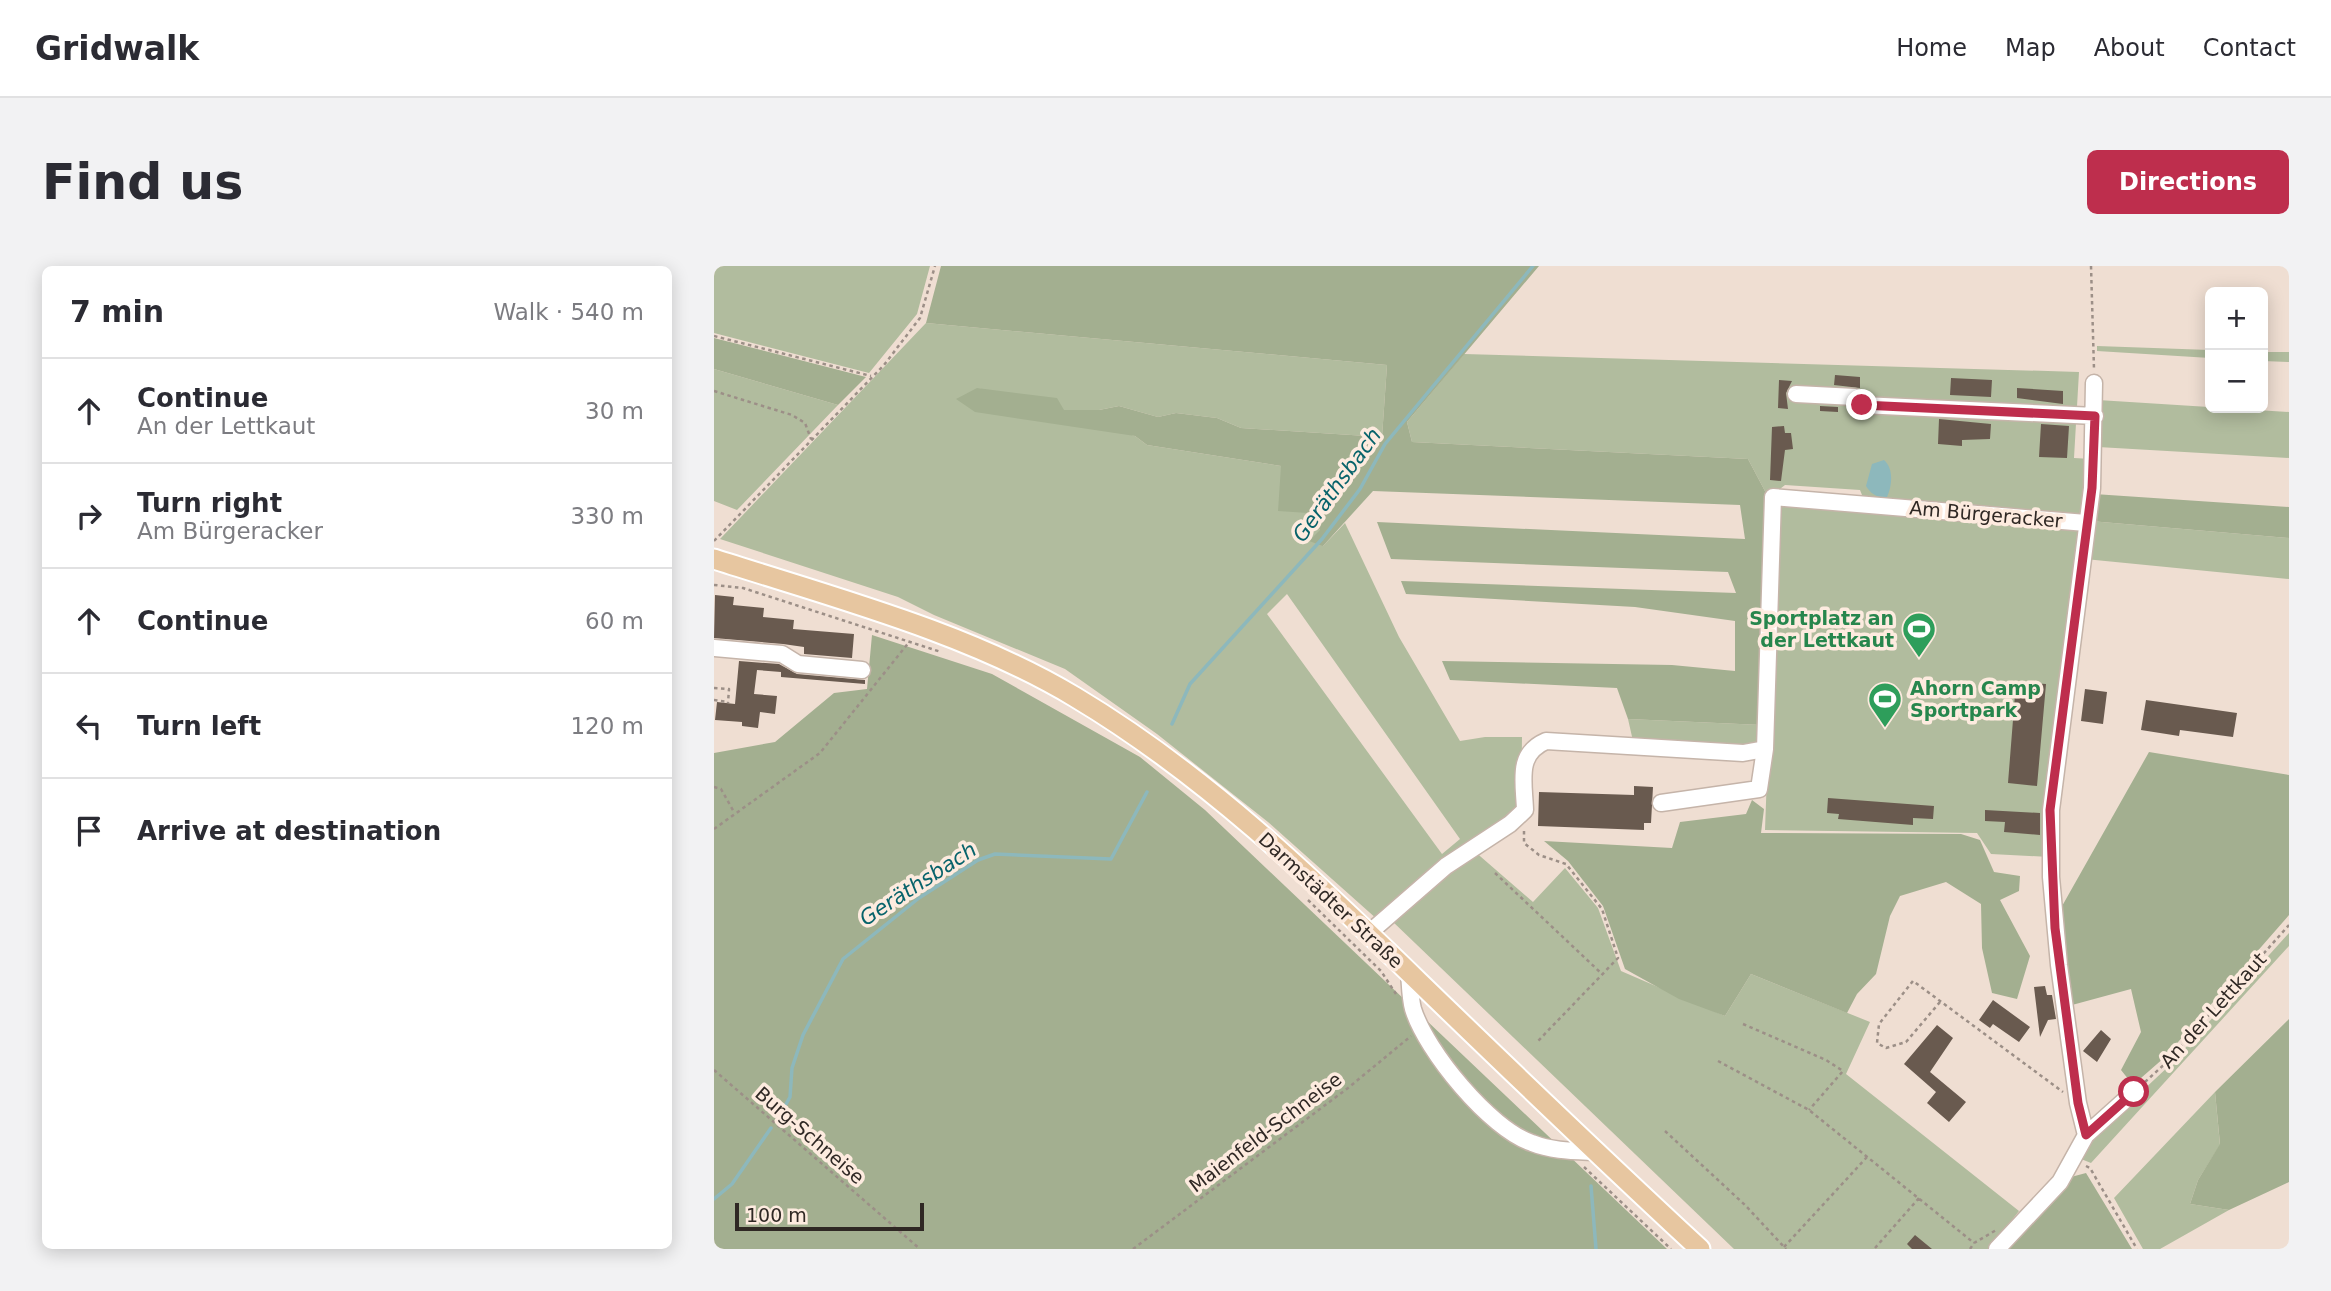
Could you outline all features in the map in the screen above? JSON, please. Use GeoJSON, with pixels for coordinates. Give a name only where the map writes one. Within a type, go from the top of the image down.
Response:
{"type":"FeatureCollection","features":[{"type":"Feature","properties":{"kind":"main road","name":"Darmstädter Straße"},"geometry":{"type":"LineString","coordinates":[[714,559],[910,633],[1020,668],[1074,696],[1170,759],[1220,798],[1369,933],[1595,1152],[1700,1249]]}},
{"type":"Feature","properties":{"kind":"lane"},"geometry":{"type":"LineString","coordinates":[[2086,523],[2094,466],[2094,383]]}},
{"type":"Feature","properties":{"kind":"lane"},"geometry":{"type":"LineString","coordinates":[[1796,394],[1855,397],[1862,405],[2095,416]]}},
{"type":"Feature","properties":{"kind":"lane","name":"Am Bürgeracker"},"geometry":{"type":"LineString","coordinates":[[1765,749],[1773,497],[2086,523],[2050,810],[2055,928],[2078,1103],[2086,1135]]}},
{"type":"Feature","properties":{"kind":"lane"},"geometry":{"type":"LineString","coordinates":[[714,648],[782,654],[798,664],[862,670]]}},
{"type":"Feature","properties":{"kind":"lane"},"geometry":{"type":"LineString","coordinates":[[1369,933],[1446,866],[1510,824],[1525,810],[1524,760],[1531,747],[1546,741],[1743,753],[1765,749],[1759,789],[1661,803]]}},
{"type":"Feature","properties":{"kind":"lane"},"geometry":{"type":"LineString","coordinates":[[1409,972],[1413,1008],[1441,1064],[1505,1129],[1531,1143],[1560,1150],[1595,1152]]}},
{"type":"Feature","properties":{"kind":"lane"},"geometry":{"type":"LineString","coordinates":[[1997,1249],[2060,1182],[2086,1135],[2134,1092]]}},
{"type":"Feature","properties":{"kind":"path"},"geometry":{"type":"LineString","coordinates":[[714,541],[871,376],[920,317],[935,266]]}},
{"type":"Feature","properties":{"kind":"path"},"geometry":{"type":"LineString","coordinates":[[2091,266],[2094,383]]}},
{"type":"Feature","properties":{"kind":"path"},"geometry":{"type":"LineString","coordinates":[[714,336],[871,376]]}},
{"type":"Feature","properties":{"kind":"path"},"geometry":{"type":"LineString","coordinates":[[714,391],[792,415],[805,423],[811,439]]}},
{"type":"Feature","properties":{"kind":"path"},"geometry":{"type":"LineString","coordinates":[[714,585],[743,588],[910,633],[946,654]]}},
{"type":"Feature","properties":{"kind":"path"},"geometry":{"type":"LineString","coordinates":[[714,829],[734,812],[820,753],[910,633]]}},
{"type":"Feature","properties":{"kind":"path"},"geometry":{"type":"LineString","coordinates":[[714,688],[729,689],[728,702],[714,701]]}},
{"type":"Feature","properties":{"kind":"path"},"geometry":{"type":"LineString","coordinates":[[714,788],[721,789],[734,812]]}},
{"type":"Feature","properties":{"kind":"path"},"geometry":{"type":"LineString","coordinates":[[1525,810],[1524,843],[1539,855],[1566,864],[1602,908],[1618,958],[1538,1041]]}},
{"type":"Feature","properties":{"kind":"path"},"geometry":{"type":"LineString","coordinates":[[1495,873],[1602,974]]}},
{"type":"Feature","properties":{"kind":"path"},"geometry":{"type":"LineString","coordinates":[[1305,897],[1381,971],[1397,995]]}},
{"type":"Feature","properties":{"kind":"path","name":"An der Lettkaut"},"geometry":{"type":"LineString","coordinates":[[2134,1092],[2168,1061],[2289,925]]}},
{"type":"Feature","properties":{"kind":"path"},"geometry":{"type":"LineString","coordinates":[[1940,1002],[1906,1042],[1886,1048],[1877,1043],[1879,1024],[1913,981],[2078,1103]]}},
{"type":"Feature","properties":{"kind":"path"},"geometry":{"type":"LineString","coordinates":[[1743,1024],[1826,1060],[1843,1071],[1809,1110]]}},
{"type":"Feature","properties":{"kind":"path","name":"Maienfeld-Schneise"},"geometry":{"type":"LineString","coordinates":[[1133,1249],[1348,1088],[1412,1035],[1408,1026]]}},
{"type":"Feature","properties":{"kind":"path"},"geometry":{"type":"LineString","coordinates":[[1718,1061],[1809,1110],[1974,1243]]}},
{"type":"Feature","properties":{"kind":"path","name":"Burg-Schneise"},"geometry":{"type":"LineString","coordinates":[[714,1070],[920,1249]]}},
{"type":"Feature","properties":{"kind":"path"},"geometry":{"type":"LineString","coordinates":[[1665,1131],[1745,1205],[1785,1248],[1867,1157]]}},
{"type":"Feature","properties":{"kind":"path"},"geometry":{"type":"LineString","coordinates":[[2073,1161],[2090,1168],[2137,1249]]}},
{"type":"Feature","properties":{"kind":"path"},"geometry":{"type":"LineString","coordinates":[[1875,1248],[1919,1198]]}},
{"type":"Feature","properties":{"kind":"green space"},"geometry":{"type":"Polygon","coordinates":[[[714,266],[930,266],[917,314],[869,373],[714,333],[714,266]]]}},
{"type":"Feature","properties":{"kind":"green space"},"geometry":{"type":"Polygon","coordinates":[[[941,266],[1539,266],[1407,422],[1412,442],[1748,459],[1766,493],[1762,725],[1628,719],[1617,688],[1450,680],[1442,661],[1672,665],[1735,671],[1735,621],[1635,607],[1406,594],[1401,581],[1736,593],[1728,572],[1391,559],[1377,522],[1745,539],[1740,505],[1373,491],[1323,546],[1309,541],[1320,530],[1308,513],[1278,511],[1281,466],[1147,445],[1135,436],[975,412],[956,399],[977,388],[1057,398],[1064,410],[1099,410],[1119,406],[1158,417],[1176,413],[1217,418],[1241,428],[1382,437],[1387,365],[926,323],[941,266]]]}},
{"type":"Feature","properties":{"kind":"green space"},"geometry":{"type":"Polygon","coordinates":[[[926,323],[1387,365],[1382,437],[1241,428],[1217,418],[1176,413],[1158,417],[1119,406],[1099,410],[1063,410],[977,388],[1135,436],[1147,445],[1281,466],[1320,530],[1323,546],[1345,523],[1399,637],[1460,741],[1485,737],[1522,737],[1521,810],[1378,920],[1268,822],[1157,734],[1065,669],[934,615],[898,597],[720,539],[926,323]],[[1287,594],[1267,614],[1442,854],[1460,839],[1287,594]]]}},
{"type":"Feature","properties":{"kind":"green space"},"geometry":{"type":"Polygon","coordinates":[[[714,338],[866,377],[838,405],[714,369],[714,338]]]}},
{"type":"Feature","properties":{"kind":"green space"},"geometry":{"type":"Polygon","coordinates":[[[2097,346],[2205,350],[2205,358],[2097,351],[2097,346]]]}},
{"type":"Feature","properties":{"kind":"green space"},"geometry":{"type":"Polygon","coordinates":[[[2268,352],[2289,352],[2289,362],[2268,361],[2268,352]]]}},
{"type":"Feature","properties":{"kind":"green space"},"geometry":{"type":"Polygon","coordinates":[[[1464,354],[2079,372],[2074,458],[2091,459],[2084,519],[1864,500],[1860,490],[1785,485],[1775,493],[1766,493],[1748,459],[1412,442],[1407,422],[1464,354]]]}},
{"type":"Feature","properties":{"kind":"green space"},"geometry":{"type":"Polygon","coordinates":[[[714,369],[838,405],[737,510],[714,501],[714,369]]]}},
{"type":"Feature","properties":{"kind":"green space"},"geometry":{"type":"Polygon","coordinates":[[[2098,400],[2205,407],[2205,413],[2289,412],[2289,458],[2098,447],[2098,400]]]}},
{"type":"Feature","properties":{"kind":"green space"},"geometry":{"type":"Polygon","coordinates":[[[2094,494],[2289,507],[2289,538],[2090,521],[2094,494]]]}},
{"type":"Feature","properties":{"kind":"green space","name":"Sportplatz an der Lettkaut"},"geometry":{"type":"Polygon","coordinates":[[[1777,501],[2082,527],[2049,857],[1991,854],[1977,833],[1765,830],[1777,501]]]}},
{"type":"Feature","properties":{"kind":"green space"},"geometry":{"type":"Polygon","coordinates":[[[2090,521],[2289,538],[2289,579],[2085,559],[2090,521]]]}},
{"type":"Feature","properties":{"kind":"green space"},"geometry":{"type":"Polygon","coordinates":[[[872,635],[992,674],[1140,757],[1205,810],[1667,1249],[714,1249],[714,753],[775,742],[834,693],[867,689],[872,635]]]}},
{"type":"Feature","properties":{"kind":"green space"},"geometry":{"type":"Polygon","coordinates":[[[1628,719],[1762,725],[1758,742],[1747,747],[1633,741],[1628,719]]]}},
{"type":"Feature","properties":{"kind":"green space"},"geometry":{"type":"Polygon","coordinates":[[[2149,752],[2289,775],[2289,915],[2165,1057],[2133,1085],[2121,1070],[2141,1032],[2131,989],[2072,1005],[2057,915],[2149,752]]]}},
{"type":"Feature","properties":{"kind":"green space"},"geometry":{"type":"Polygon","coordinates":[[[1752,800],[1764,809],[1761,833],[1961,834],[1980,840],[1994,872],[2020,876],[2019,891],[2000,900],[2030,956],[2017,999],[1992,993],[1982,948],[1981,904],[1946,882],[1900,896],[1890,916],[1876,974],[1857,994],[1847,1013],[1751,974],[1725,1016],[1679,999],[1625,969],[1603,906],[1568,861],[1544,841],[1672,848],[1680,822],[1746,814],[1752,800]]]}},
{"type":"Feature","properties":{"kind":"green space"},"geometry":{"type":"Polygon","coordinates":[[[1473,850],[1533,902],[1565,868],[1598,908],[1621,971],[1725,1016],[1751,974],[1870,1022],[1846,1074],[2019,1211],[1989,1249],[1734,1249],[1391,920],[1473,850]]]}},
{"type":"Feature","properties":{"kind":"green space"},"geometry":{"type":"Polygon","coordinates":[[[2289,933],[2289,946],[2091,1163],[2081,1159],[2094,1136],[2170,1065],[2289,933]]]}},
{"type":"Feature","properties":{"kind":"green space"},"geometry":{"type":"Polygon","coordinates":[[[2289,1019],[2289,1182],[2229,1210],[2190,1204],[2198,1180],[2220,1144],[2215,1092],[2289,1019]]]}},
{"type":"Feature","properties":{"kind":"green space"},"geometry":{"type":"Polygon","coordinates":[[[2215,1092],[2220,1145],[2198,1180],[2190,1204],[2229,1210],[2160,1249],[2143,1249],[2114,1198],[2215,1092]]]}},
{"type":"Feature","properties":{"kind":"green space"},"geometry":{"type":"Polygon","coordinates":[[[2086,1173],[2132,1249],[2006,1249],[2071,1177],[2086,1173]]]}},
{"type":"Feature","properties":{"kind":"water"},"geometry":{"type":"Polygon","coordinates":[[[1884,460],[1891,478],[1887,497],[1875,495],[1866,486],[1872,464],[1884,460]]]}},
{"type":"Feature","properties":{"kind":"building"},"geometry":{"type":"Polygon","coordinates":[[[1835,375],[1860,377],[1860,388],[1834,385],[1835,375]]]}},
{"type":"Feature","properties":{"kind":"building"},"geometry":{"type":"Polygon","coordinates":[[[1951,378],[1992,380],[1991,397],[1950,395],[1951,378]]]}},
{"type":"Feature","properties":{"kind":"building"},"geometry":{"type":"Polygon","coordinates":[[[1779,380],[1792,381],[1786,393],[1788,409],[1778,408],[1779,380]]]}},
{"type":"Feature","properties":{"kind":"building"},"geometry":{"type":"Polygon","coordinates":[[[2017,388],[2063,391],[2063,404],[2017,398],[2017,388]]]}},
{"type":"Feature","properties":{"kind":"building"},"geometry":{"type":"Polygon","coordinates":[[[1820,406],[1838,407],[1838,412],[1820,411],[1820,406]]]}},
{"type":"Feature","properties":{"kind":"building"},"geometry":{"type":"Polygon","coordinates":[[[1939,419],[1991,424],[1990,439],[1962,440],[1962,446],[1938,444],[1939,419]]]}},
{"type":"Feature","properties":{"kind":"building"},"geometry":{"type":"Polygon","coordinates":[[[2041,424],[2069,426],[2067,458],[2039,457],[2041,424]]]}},
{"type":"Feature","properties":{"kind":"building"},"geometry":{"type":"Polygon","coordinates":[[[1784,426],[1785,433],[1791,433],[1793,449],[1785,450],[1781,481],[1770,480],[1772,427],[1784,426]]]}},
{"type":"Feature","properties":{"kind":"building"},"geometry":{"type":"Polygon","coordinates":[[[715,595],[734,597],[733,605],[764,608],[763,617],[794,620],[793,629],[854,634],[852,658],[804,654],[804,647],[714,638],[715,595]]]}},
{"type":"Feature","properties":{"kind":"building"},"geometry":{"type":"Polygon","coordinates":[[[739,661],[779,664],[797,674],[865,680],[865,684],[781,677],[781,672],[757,670],[754,694],[777,696],[775,714],[760,712],[758,728],[742,726],[742,722],[715,720],[717,702],[735,704],[739,661]]]}},
{"type":"Feature","properties":{"kind":"building"},"geometry":{"type":"Polygon","coordinates":[[[2016,682],[2046,684],[2037,786],[2008,783],[2016,682]]]}},
{"type":"Feature","properties":{"kind":"building"},"geometry":{"type":"Polygon","coordinates":[[[2085,689],[2107,692],[2103,724],[2081,721],[2085,689]]]}},
{"type":"Feature","properties":{"kind":"building"},"geometry":{"type":"Polygon","coordinates":[[[2146,700],[2237,713],[2233,737],[2180,730],[2179,736],[2141,730],[2146,700]]]}},
{"type":"Feature","properties":{"kind":"building"},"geometry":{"type":"Polygon","coordinates":[[[1634,786],[1653,787],[1651,823],[1644,823],[1644,830],[1538,826],[1539,792],[1634,795],[1634,786]]]}},
{"type":"Feature","properties":{"kind":"building"},"geometry":{"type":"Polygon","coordinates":[[[1828,798],[1934,806],[1933,819],[1913,818],[1913,825],[1838,819],[1839,814],[1827,813],[1828,798]]]}},
{"type":"Feature","properties":{"kind":"building"},"geometry":{"type":"Polygon","coordinates":[[[1985,810],[2040,813],[2040,835],[2004,832],[2005,822],[1985,821],[1985,810]]]}},
{"type":"Feature","properties":{"kind":"building"},"geometry":{"type":"Polygon","coordinates":[[[2045,986],[2047,995],[2052,995],[2056,1019],[2048,1020],[2040,1037],[2034,987],[2045,986]]]}},
{"type":"Feature","properties":{"kind":"building"},"geometry":{"type":"Polygon","coordinates":[[[1993,1000],[2030,1027],[2019,1042],[1993,1024],[1990,1028],[1979,1020],[1993,1000]]]}},
{"type":"Feature","properties":{"kind":"building"},"geometry":{"type":"Polygon","coordinates":[[[1937,1025],[1953,1038],[1930,1072],[1966,1102],[1949,1122],[1927,1103],[1936,1092],[1904,1064],[1937,1025]]]}},
{"type":"Feature","properties":{"kind":"building"},"geometry":{"type":"Polygon","coordinates":[[[2101,1030],[2111,1039],[2097,1062],[2083,1051],[2101,1030]]]}},
{"type":"Feature","properties":{"kind":"building"},"geometry":{"type":"Polygon","coordinates":[[[1915,1235],[1932,1249],[1912,1249],[1907,1244],[1915,1235]]]}},
{"type":"Feature","properties":{"kind":"waterway","name":"Geräthsbach"},"geometry":{"type":"LineString","coordinates":[[1172,724],[1190,684],[1322,539],[1360,489],[1385,444],[1533,266]]}},
{"type":"Feature","properties":{"kind":"waterway","name":"Geräthsbach"},"geometry":{"type":"LineString","coordinates":[[781,1113],[790,1097],[792,1068],[803,1035],[843,959],[919,898],[978,860],[995,854],[1111,859],[1147,792]]}},
{"type":"Feature","properties":{"kind":"waterway","name":"Geräthsbach"},"geometry":{"type":"LineString","coordinates":[[714,1199],[732,1184],[771,1128]]}},
{"type":"Feature","properties":{"kind":"waterway"},"geometry":{"type":"LineString","coordinates":[[1591,1186],[1596,1249]]}},
{"type":"Feature","properties":{"kind":"place","name":"Sportplatz an der Lettkaut"},"geometry":{"type":"Point","coordinates":[1919,659]}},
{"type":"Feature","properties":{"kind":"place","name":"Ahorn Camp Sportpark"},"geometry":{"type":"Point","coordinates":[1885,729]}},
{"type":"Feature","properties":{"kind":"route"},"geometry":{"type":"LineString","coordinates":[[1862,405],[2095,416],[2092,488],[2050,810],[2051,877],[2059,965],[2078,1103],[2086,1135],[2134,1092]]}}]}
